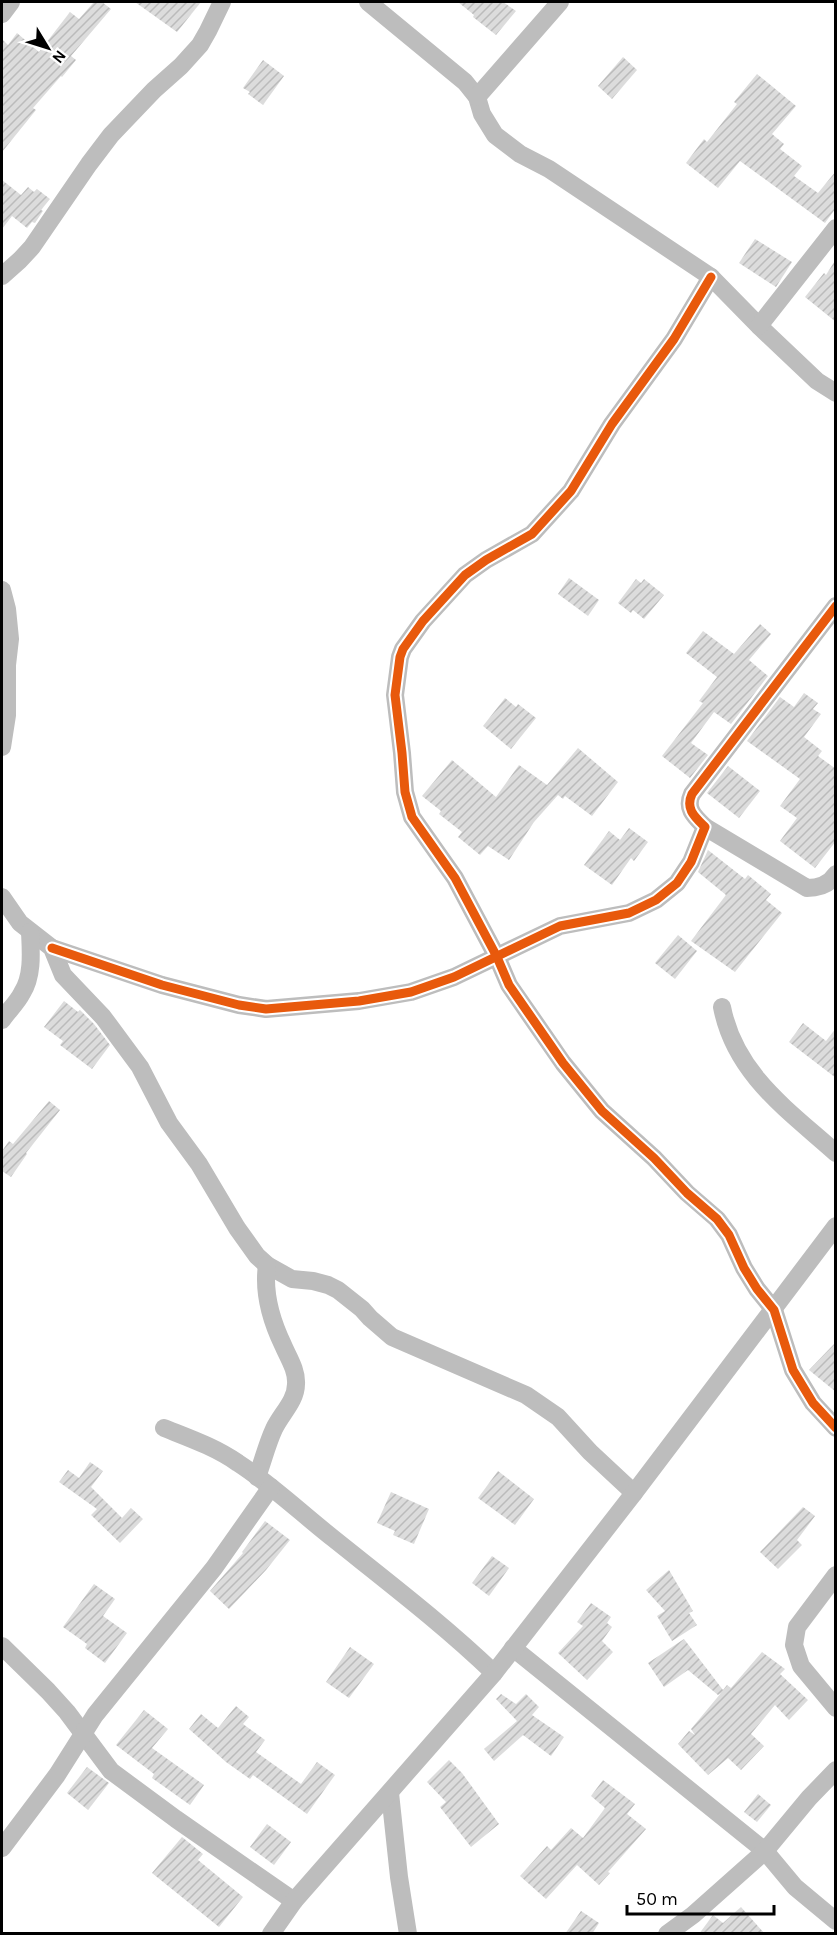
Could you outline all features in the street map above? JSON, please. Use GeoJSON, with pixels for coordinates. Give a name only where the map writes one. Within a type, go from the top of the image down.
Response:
{"type":"FeatureCollection","features":[{"type":"Feature","properties":{"kind":"street"},"geometry":{"type":"LineString","coordinates":[[2,14],[11,2]]}},
{"type":"Feature","properties":{"kind":"street"},"geometry":{"type":"LineString","coordinates":[[2,276],[32,247],[111,135],[200,45],[222,2]]}},
{"type":"Feature","properties":{"kind":"street"},"geometry":{"type":"LineString","coordinates":[[368,2],[465,82],[477,97],[482,114],[495,135],[520,154],[549,169],[711,277],[817,381],[836,393]]}},
{"type":"Feature","properties":{"kind":"street"},"geometry":{"type":"LineString","coordinates":[[477,97],[560,2]]}},
{"type":"Feature","properties":{"kind":"street"},"geometry":{"type":"LineString","coordinates":[[759,326],[836,228]]}},
{"type":"Feature","properties":{"kind":"street"},"geometry":{"type":"LineString","coordinates":[[711,277],[674,339],[612,424],[571,491],[532,534],[486,560],[465,575],[423,621],[403,649],[395,695],[405,792],[409,811],[455,878],[497,957],[509,985],[563,1063],[602,1111],[654,1158],[729,1234],[757,1290],[774,1310],[793,1370],[813,1403],[836,1428]]}},
{"type":"Feature","properties":{"kind":"street"},"geometry":{"type":"LineString","coordinates":[[2,590],[7,609],[10,639],[7,665],[7,715],[2,747]]}},
{"type":"Feature","properties":{"kind":"street"},"geometry":{"type":"LineString","coordinates":[[836,606],[692,794],[689,806],[705,827],[807,888],[827,884],[836,874]]}},
{"type":"Feature","properties":{"kind":"street"},"geometry":{"type":"LineString","coordinates":[[5,905],[30,932],[52,948],[168,987],[238,1005],[266,1009],[359,1001],[411,992],[454,977],[560,926],[629,913],[656,900],[676,884],[691,862],[705,827]]}},
{"type":"Feature","properties":{"kind":"street"},"geometry":{"type":"LineString","coordinates":[[2,1020],[27,985],[30,972],[30,932]]}},
{"type":"Feature","properties":{"kind":"street"},"geometry":{"type":"LineString","coordinates":[[52,948],[63,975],[103,1017],[140,1067],[170,1123],[199,1164],[237,1228],[257,1256],[267,1265],[292,1279],[328,1285],[355,1303],[392,1337],[542,1404],[634,1493]]}},
{"type":"Feature","properties":{"kind":"street"},"geometry":{"type":"LineString","coordinates":[[722,1007],[735,1048],[758,1082],[836,1154]]}},
{"type":"Feature","properties":{"kind":"street"},"geometry":{"type":"LineString","coordinates":[[279,1930],[294,1901],[494,1673],[634,1493],[836,1226]]}},
{"type":"Feature","properties":{"kind":"street"},"geometry":{"type":"LineString","coordinates":[[2,1848],[57,1775],[82,1733],[134,1665],[214,1568],[264,1482],[274,1429],[295,1394],[296,1385],[292,1364],[281,1342],[268,1305],[265,1281],[267,1265]]}},
{"type":"Feature","properties":{"kind":"street"},"geometry":{"type":"LineString","coordinates":[[164,1428],[213,1449],[237,1462],[264,1482],[436,1619],[494,1673]]}},
{"type":"Feature","properties":{"kind":"street"},"geometry":{"type":"LineString","coordinates":[[836,1575],[796,1627],[794,1645],[801,1666],[836,1708]]}},
{"type":"Feature","properties":{"kind":"street"},"geometry":{"type":"LineString","coordinates":[[2,1646],[48,1691],[111,1770],[176,1820],[294,1901]]}},
{"type":"Feature","properties":{"kind":"street"},"geometry":{"type":"LineString","coordinates":[[513,1648],[765,1851],[795,1887],[836,1921]]}},
{"type":"Feature","properties":{"kind":"street"},"geometry":{"type":"LineString","coordinates":[[667,1934],[765,1851],[809,1798],[836,1770]]}},
{"type":"Feature","properties":{"kind":"street"},"geometry":{"type":"LineString","coordinates":[[390,1793],[408,1934]]}},
{"type":"Feature","properties":{"kind":"building"},"geometry":{"type":"Polygon","coordinates":[[[94,2],[102,2],[111,9],[71,56],[76,60],[33,108],[36,110],[2,152],[2,39],[8,45],[17,33],[39,52],[70,12],[79,19],[94,2]]]}},
{"type":"Feature","properties":{"kind":"building"},"geometry":{"type":"Polygon","coordinates":[[[135,2],[201,2],[177,32],[135,2]]]}},
{"type":"Feature","properties":{"kind":"building"},"geometry":{"type":"Polygon","coordinates":[[[458,2],[503,2],[516,11],[496,35],[458,2]]]}},
{"type":"Feature","properties":{"kind":"building"},"geometry":{"type":"Polygon","coordinates":[[[623,57],[637,70],[612,99],[598,86],[623,57]]]}},
{"type":"Feature","properties":{"kind":"building"},"geometry":{"type":"Polygon","coordinates":[[[263,60],[284,76],[263,105],[243,88],[263,60]]]}},
{"type":"Feature","properties":{"kind":"building"},"geometry":{"type":"Polygon","coordinates":[[[757,74],[796,106],[772,134],[784,144],[780,149],[802,166],[794,176],[818,193],[836,171],[836,208],[825,223],[740,161],[718,188],[686,163],[704,139],[707,142],[737,104],[734,102],[757,74]]]}},
{"type":"Feature","properties":{"kind":"building"},"geometry":{"type":"Polygon","coordinates":[[[2,180],[21,195],[28,187],[34,192],[37,189],[50,199],[41,210],[43,211],[35,223],[32,222],[27,228],[12,216],[2,229],[2,180]]]}},
{"type":"Feature","properties":{"kind":"building"},"geometry":{"type":"Polygon","coordinates":[[[755,239],[792,262],[776,287],[739,263],[755,239]]]}},
{"type":"Feature","properties":{"kind":"building"},"geometry":{"type":"Polygon","coordinates":[[[836,259],[836,322],[805,297],[824,273],[826,275],[836,259]]]}},
{"type":"Feature","properties":{"kind":"building"},"geometry":{"type":"Polygon","coordinates":[[[569,578],[599,600],[588,616],[558,594],[569,578]]]}},
{"type":"Feature","properties":{"kind":"building"},"geometry":{"type":"Polygon","coordinates":[[[636,579],[641,583],[644,579],[664,595],[644,619],[633,610],[631,613],[618,603],[636,579]]]}},
{"type":"Feature","properties":{"kind":"building"},"geometry":{"type":"Polygon","coordinates":[[[760,624],[771,634],[749,660],[768,676],[731,724],[714,712],[691,743],[708,755],[690,778],[662,756],[703,703],[699,701],[717,677],[686,653],[703,631],[734,654],[760,624]]]}},
{"type":"Feature","properties":{"kind":"building"},"geometry":{"type":"Polygon","coordinates":[[[804,693],[818,703],[813,709],[821,714],[804,737],[822,751],[818,756],[836,769],[836,841],[815,868],[780,841],[797,818],[780,806],[800,779],[747,741],[780,697],[794,707],[804,693]]]}},
{"type":"Feature","properties":{"kind":"building"},"geometry":{"type":"Polygon","coordinates":[[[505,698],[516,707],[518,704],[536,718],[511,749],[483,726],[505,698]]]}},
{"type":"Feature","properties":{"kind":"building"},"geometry":{"type":"Polygon","coordinates":[[[578,748],[618,782],[592,816],[565,796],[563,799],[558,795],[534,822],[509,860],[488,846],[480,855],[458,837],[462,832],[439,814],[441,811],[422,796],[452,760],[496,797],[519,765],[547,785],[578,748]]]}},
{"type":"Feature","properties":{"kind":"building"},"geometry":{"type":"Polygon","coordinates":[[[728,766],[760,791],[739,818],[707,793],[728,766]]]}},
{"type":"Feature","properties":{"kind":"building"},"geometry":{"type":"Polygon","coordinates":[[[629,828],[648,842],[634,861],[631,858],[612,885],[584,865],[609,831],[620,840],[629,828]]]}},
{"type":"Feature","properties":{"kind":"building"},"geometry":{"type":"Polygon","coordinates":[[[708,850],[745,879],[748,875],[771,894],[766,900],[782,913],[735,972],[691,941],[726,895],[698,872],[708,850]]]}},
{"type":"Feature","properties":{"kind":"building"},"geometry":{"type":"Polygon","coordinates":[[[678,935],[697,951],[675,979],[655,963],[678,935]]]}},
{"type":"Feature","properties":{"kind":"building"},"geometry":{"type":"Polygon","coordinates":[[[64,1001],[78,1012],[80,1010],[110,1045],[92,1069],[60,1045],[63,1041],[44,1027],[64,1001]]]}},
{"type":"Feature","properties":{"kind":"building"},"geometry":{"type":"Polygon","coordinates":[[[803,1023],[826,1041],[836,1028],[836,1078],[789,1042],[803,1023]]]}},
{"type":"Feature","properties":{"kind":"building"},"geometry":{"type":"Polygon","coordinates":[[[49,1101],[60,1110],[26,1153],[11,1177],[2,1171],[2,1151],[9,1141],[13,1144],[49,1101]]]}},
{"type":"Feature","properties":{"kind":"building"},"geometry":{"type":"Polygon","coordinates":[[[836,1342],[836,1392],[809,1370],[836,1342]]]}},
{"type":"Feature","properties":{"kind":"building"},"geometry":{"type":"Polygon","coordinates":[[[90,1462],[103,1471],[91,1487],[122,1518],[131,1508],[143,1519],[120,1543],[91,1515],[97,1509],[59,1482],[68,1470],[79,1478],[90,1462]]]}},
{"type":"Feature","properties":{"kind":"building"},"geometry":{"type":"Polygon","coordinates":[[[498,1471],[534,1499],[515,1525],[478,1498],[498,1471]]]}},
{"type":"Feature","properties":{"kind":"building"},"geometry":{"type":"Polygon","coordinates":[[[391,1492],[429,1509],[414,1544],[393,1535],[395,1531],[377,1523],[391,1492]]]}},
{"type":"Feature","properties":{"kind":"building"},"geometry":{"type":"Polygon","coordinates":[[[803,1507],[815,1516],[797,1540],[802,1545],[778,1569],[760,1552],[803,1507]]]}},
{"type":"Feature","properties":{"kind":"building"},"geometry":{"type":"Polygon","coordinates":[[[265,1521],[290,1540],[266,1570],[229,1609],[210,1591],[243,1553],[265,1521]]]}},
{"type":"Feature","properties":{"kind":"building"},"geometry":{"type":"Polygon","coordinates":[[[492,1556],[509,1568],[489,1596],[472,1583],[492,1556]]]}},
{"type":"Feature","properties":{"kind":"building"},"geometry":{"type":"Polygon","coordinates":[[[669,1570],[693,1611],[689,1613],[697,1625],[672,1641],[657,1616],[665,1611],[646,1590],[669,1570]]]}},
{"type":"Feature","properties":{"kind":"building"},"geometry":{"type":"Polygon","coordinates":[[[94,1584],[115,1599],[103,1616],[127,1633],[105,1663],[85,1648],[87,1644],[63,1627],[94,1584]]]}},
{"type":"Feature","properties":{"kind":"building"},"geometry":{"type":"Polygon","coordinates":[[[591,1603],[611,1617],[607,1623],[612,1627],[602,1641],[613,1652],[587,1680],[558,1653],[583,1626],[577,1622],[591,1603]]]}},
{"type":"Feature","properties":{"kind":"building"},"geometry":{"type":"Polygon","coordinates":[[[684,1639],[723,1690],[727,1685],[731,1688],[762,1652],[785,1669],[780,1674],[808,1700],[789,1720],[775,1705],[751,1734],[764,1746],[741,1770],[728,1758],[708,1775],[678,1744],[689,1731],[695,1735],[691,1729],[721,1693],[718,1695],[688,1670],[664,1687],[648,1663],[684,1639]]]}},
{"type":"Feature","properties":{"kind":"building"},"geometry":{"type":"Polygon","coordinates":[[[350,1647],[374,1664],[349,1698],[326,1682],[350,1647]]]}},
{"type":"Feature","properties":{"kind":"building"},"geometry":{"type":"Polygon","coordinates":[[[501,1694],[516,1704],[526,1694],[539,1707],[532,1715],[564,1737],[551,1756],[523,1735],[494,1761],[484,1749],[517,1721],[496,1699],[501,1694]]]}},
{"type":"Feature","properties":{"kind":"building"},"geometry":{"type":"Polygon","coordinates":[[[236,1706],[249,1717],[243,1724],[265,1740],[256,1752],[301,1784],[317,1762],[335,1775],[307,1814],[253,1775],[250,1779],[226,1762],[189,1729],[201,1714],[218,1728],[236,1706]]]}},
{"type":"Feature","properties":{"kind":"building"},"geometry":{"type":"Polygon","coordinates":[[[144,1710],[168,1729],[152,1748],[204,1785],[190,1805],[152,1778],[154,1774],[116,1745],[144,1710]]]}},
{"type":"Feature","properties":{"kind":"building"},"geometry":{"type":"Polygon","coordinates":[[[449,1760],[462,1773],[499,1824],[471,1847],[440,1807],[446,1802],[427,1782],[449,1760]]]}},
{"type":"Feature","properties":{"kind":"building"},"geometry":{"type":"Polygon","coordinates":[[[87,1767],[109,1783],[88,1810],[67,1793],[87,1767]]]}},
{"type":"Feature","properties":{"kind":"building"},"geometry":{"type":"Polygon","coordinates":[[[603,1780],[635,1804],[627,1814],[646,1829],[599,1885],[577,1865],[546,1899],[520,1876],[547,1846],[551,1850],[571,1828],[583,1838],[605,1808],[591,1796],[603,1780]]]}},
{"type":"Feature","properties":{"kind":"building"},"geometry":{"type":"Polygon","coordinates":[[[758,1794],[771,1805],[757,1822],[744,1812],[758,1794]]]}},
{"type":"Feature","properties":{"kind":"building"},"geometry":{"type":"Polygon","coordinates":[[[267,1824],[291,1842],[274,1865],[250,1847],[267,1824]]]}},
{"type":"Feature","properties":{"kind":"building"},"geometry":{"type":"Polygon","coordinates":[[[182,1837],[203,1854],[198,1860],[243,1897],[219,1927],[152,1873],[182,1837]]]}},
{"type":"Feature","properties":{"kind":"building"},"geometry":{"type":"Polygon","coordinates":[[[741,1907],[765,1934],[699,1934],[713,1915],[723,1923],[741,1907]]]}},
{"type":"Feature","properties":{"kind":"building"},"geometry":{"type":"Polygon","coordinates":[[[581,1911],[599,1923],[592,1934],[565,1934],[581,1911]]]}},
{"type":"Feature","properties":{"kind":"cycle path"},"geometry":{"type":"LineString","coordinates":[[711,277],[674,339],[612,424],[571,491],[532,534],[486,560],[465,575],[423,621],[403,649],[395,695],[405,792],[412,817],[455,878],[497,957],[509,985],[563,1063],[602,1111],[717,1219],[729,1235],[744,1268],[774,1310],[793,1370],[813,1403],[836,1428]]}},
{"type":"Feature","properties":{"kind":"cycle path"},"geometry":{"type":"LineString","coordinates":[[52,948],[162,985],[239,1005],[266,1009],[359,1001],[411,992],[454,977],[560,926],[629,913],[656,900],[677,883],[691,862],[705,827],[690,808],[692,794],[836,606]]}}]}
